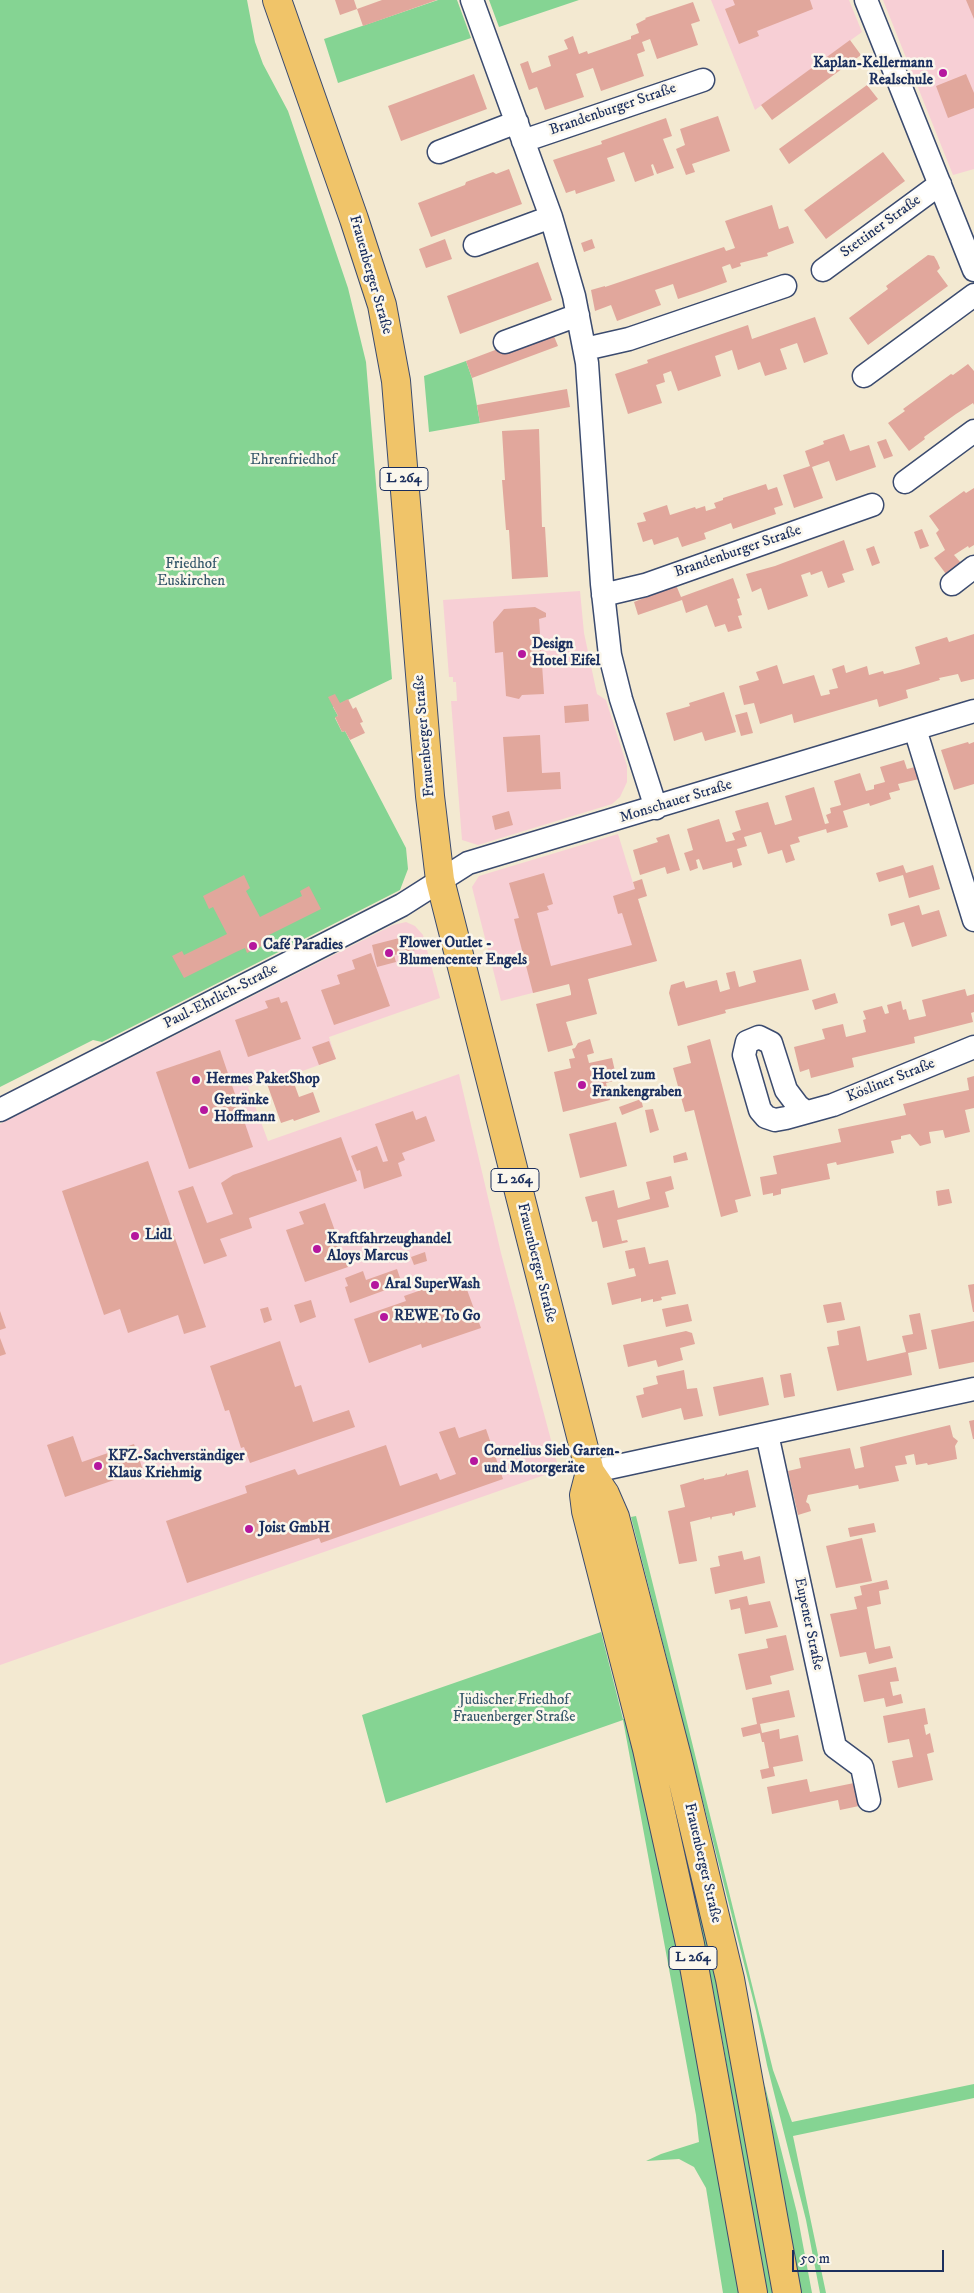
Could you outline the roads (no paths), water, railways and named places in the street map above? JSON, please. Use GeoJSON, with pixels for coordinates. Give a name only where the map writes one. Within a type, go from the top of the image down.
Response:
{"type":"FeatureCollection","features":[{"type":"Feature","properties":{"kind":"main road","name":"Frauenberger Straße"},"geometry":{"type":"LineString","coordinates":[[277,0],[354,219],[382,305],[396,380],[430,796],[440,880],[590,1472],[605,1494],[615,1517],[695,1834],[741,2035],[787,2293]]}},
{"type":"Feature","properties":{"kind":"main road","name":"Frauenberger Straße"},"geometry":{"type":"LineString","coordinates":[[590,1472],[584,1495],[586,1512],[647,1749],[690,1944],[753,2293]]}},
{"type":"Feature","properties":{"kind":"street"},"geometry":{"type":"LineString","coordinates":[[472,0],[551,217],[568,272],[578,315],[585,349],[590,393],[606,627],[615,678],[656,808]]}},
{"type":"Feature","properties":{"kind":"street","name":"Stettiner Straße"},"geometry":{"type":"LineString","coordinates":[[866,0],[974,270]]}},
{"type":"Feature","properties":{"kind":"street","name":"Brandenburger Straße"},"geometry":{"type":"LineString","coordinates":[[439,152],[703,80]]}},
{"type":"Feature","properties":{"kind":"street","name":"Stettiner Straße"},"geometry":{"type":"LineString","coordinates":[[823,270],[940,184]]}},
{"type":"Feature","properties":{"kind":"street"},"geometry":{"type":"LineString","coordinates":[[475,245],[551,217]]}},
{"type":"Feature","properties":{"kind":"street"},"geometry":{"type":"LineString","coordinates":[[585,349],[629,339],[785,286]]}},
{"type":"Feature","properties":{"kind":"street"},"geometry":{"type":"LineString","coordinates":[[864,376],[974,295]]}},
{"type":"Feature","properties":{"kind":"street"},"geometry":{"type":"LineString","coordinates":[[505,342],[578,315]]}},
{"type":"Feature","properties":{"kind":"street"},"geometry":{"type":"LineString","coordinates":[[905,482],[974,431]]}},
{"type":"Feature","properties":{"kind":"street","name":"Brandenburger Straße"},"geometry":{"type":"LineString","coordinates":[[603,595],[645,585],[872,505]]}},
{"type":"Feature","properties":{"kind":"street"},"geometry":{"type":"LineString","coordinates":[[952,584],[974,567]]}},
{"type":"Feature","properties":{"kind":"street","name":"Monschauer Straße"},"geometry":{"type":"LineString","coordinates":[[440,880],[468,863],[974,711]]}},
{"type":"Feature","properties":{"kind":"street"},"geometry":{"type":"LineString","coordinates":[[915,729],[974,920]]}},
{"type":"Feature","properties":{"kind":"street","name":"Paul-Ehrlich-Straße"},"geometry":{"type":"LineString","coordinates":[[0,1110],[402,905],[440,880]]}},
{"type":"Feature","properties":{"kind":"street","name":"Kösliner Straße"},"geometry":{"type":"LineString","coordinates":[[806,1112],[833,1105],[974,1047]]}},
{"type":"Feature","properties":{"kind":"street"},"geometry":{"type":"LineString","coordinates":[[590,1472],[974,1389]]}},
{"type":"Feature","properties":{"kind":"street","name":"Eupener Straße"},"geometry":{"type":"LineString","coordinates":[[767,1434],[835,1747],[862,1767],[870,1800]]}},
{"type":"Feature","properties":{"kind":"place","name":"Kaplan-Kellermann Realschule"},"geometry":{"type":"Point","coordinates":[943,73]}},
{"type":"Feature","properties":{"kind":"place","name":"Design Hotel Eifel"},"geometry":{"type":"Point","coordinates":[522,654]}},
{"type":"Feature","properties":{"kind":"place","name":"Café Paradies"},"geometry":{"type":"Point","coordinates":[253,946]}},
{"type":"Feature","properties":{"kind":"place","name":"Flower Outlet - Blumencenter Engels"},"geometry":{"type":"Point","coordinates":[389,953]}},
{"type":"Feature","properties":{"kind":"place","name":"Hermes PaketShop"},"geometry":{"type":"Point","coordinates":[196,1080]}},
{"type":"Feature","properties":{"kind":"place","name":"Hotel zum Frankengraben"},"geometry":{"type":"Point","coordinates":[582,1085]}},
{"type":"Feature","properties":{"kind":"place","name":"Getränke Hoffmann"},"geometry":{"type":"Point","coordinates":[204,1110]}},
{"type":"Feature","properties":{"kind":"place","name":"Lidl"},"geometry":{"type":"Point","coordinates":[135,1236]}},
{"type":"Feature","properties":{"kind":"place","name":"Kraftfahrzeughandel Aloys Marcus"},"geometry":{"type":"Point","coordinates":[317,1249]}},
{"type":"Feature","properties":{"kind":"place","name":"Aral SuperWash"},"geometry":{"type":"Point","coordinates":[375,1285]}},
{"type":"Feature","properties":{"kind":"place","name":"REWE To Go"},"geometry":{"type":"Point","coordinates":[384,1317]}},
{"type":"Feature","properties":{"kind":"place","name":"Cornelius Sieb Garten- und Motorgeräte"},"geometry":{"type":"Point","coordinates":[474,1461]}},
{"type":"Feature","properties":{"kind":"place","name":"KFZ-Sachverständiger Klaus Kriehmig"},"geometry":{"type":"Point","coordinates":[98,1466]}},
{"type":"Feature","properties":{"kind":"place","name":"Joist GmbH"},"geometry":{"type":"Point","coordinates":[249,1529]}},
{"type":"Feature","properties":{"kind":"park label","name":"Ehrenfriedhof"},"geometry":{"type":"Point","coordinates":[293,461]}},
{"type":"Feature","properties":{"kind":"park label","name":"Friedhof Euskirchen"},"geometry":{"type":"Point","coordinates":[191,574]}},
{"type":"Feature","properties":{"kind":"park label","name":"Jüdischer Friedhof Frauenberger Straße"},"geometry":{"type":"Point","coordinates":[514,1710]}}]}
